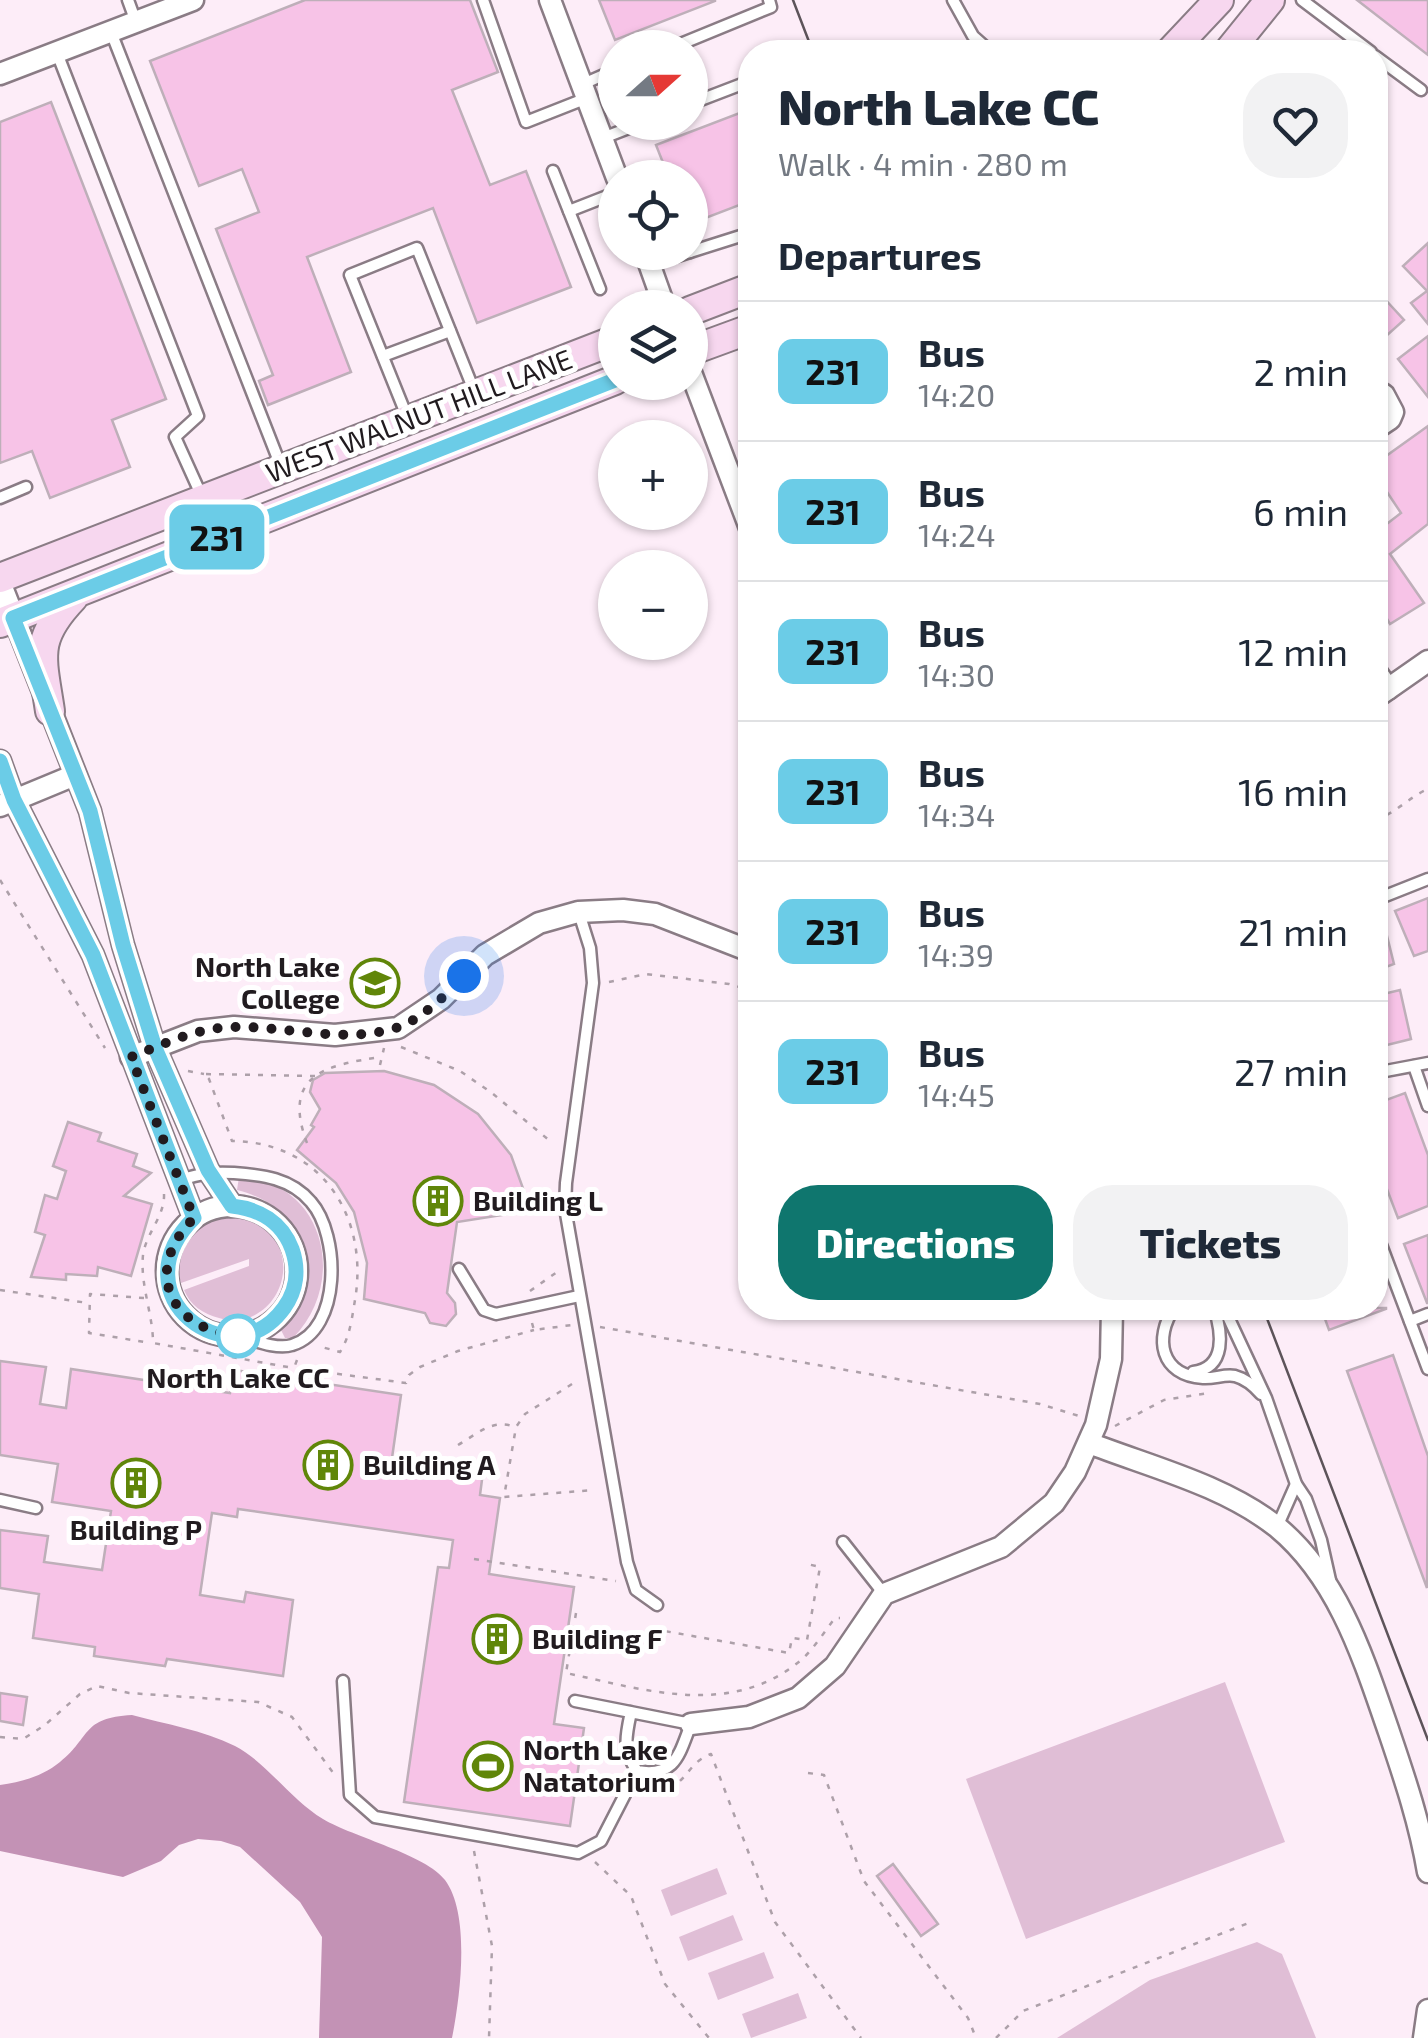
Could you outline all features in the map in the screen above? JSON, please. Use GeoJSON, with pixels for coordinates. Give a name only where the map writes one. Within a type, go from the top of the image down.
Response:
{"type":"FeatureCollection","features":[{"type":"Feature","properties":{"kind":"main road"},"geometry":{"type":"LineString","coordinates":[[1181,40],[1219,0]]}},
{"type":"Feature","properties":{"kind":"main road"},"geometry":{"type":"LineString","coordinates":[[1238,40],[1270,0]]}},
{"type":"Feature","properties":{"kind":"main road"},"geometry":{"type":"LineString","coordinates":[[708,304],[738,293]]}},
{"type":"Feature","properties":{"kind":"main road"},"geometry":{"type":"LineString","coordinates":[[708,344],[738,333]]}},
{"type":"Feature","properties":{"kind":"main road","name":"WEST WALNUT HILL LANE"},"geometry":{"type":"LineString","coordinates":[[0,580],[598,347]]}},
{"type":"Feature","properties":{"kind":"main road","name":"WEST WALNUT HILL LANE"},"geometry":{"type":"LineString","coordinates":[[7,620],[598,387]]}},
{"type":"Feature","properties":{"kind":"main road"},"geometry":{"type":"LineString","coordinates":[[50,710],[43,640],[54,618],[78,592]]}},
{"type":"Feature","properties":{"kind":"street"},"geometry":{"type":"LineString","coordinates":[[0,74],[193,0]]}},
{"type":"Feature","properties":{"kind":"street"},"geometry":{"type":"LineString","coordinates":[[550,0],[598,125]]}},
{"type":"Feature","properties":{"kind":"street"},"geometry":{"type":"LineString","coordinates":[[701,400],[738,496]]}},
{"type":"Feature","properties":{"kind":"street"},"geometry":{"type":"LineString","coordinates":[[0,580],[7,620],[50,710],[90,811],[123,945],[155,1048],[208,1170],[232,1206]]}},
{"type":"Feature","properties":{"kind":"street"},"geometry":{"type":"LineString","coordinates":[[1388,689],[1428,661]]}},
{"type":"Feature","properties":{"kind":"street"},"geometry":{"type":"LineString","coordinates":[[0,764],[7,803],[93,955],[172,1186],[194,1218]]}},
{"type":"Feature","properties":{"kind":"street"},"geometry":{"type":"LineString","coordinates":[[7,803],[75,775]]}},
{"type":"Feature","properties":{"kind":"street"},"geometry":{"type":"LineString","coordinates":[[131,1057],[198,1032],[234,1027],[335,1035],[398,1028],[441,1000],[485,955],[539,923],[578,912],[623,910],[655,914],[738,946]]}},
{"type":"Feature","properties":{"kind":"street"},"geometry":{"type":"LineString","coordinates":[[232,1206],[254,1210],[273,1221],[289,1240],[296,1267],[289,1301],[277,1318],[259,1330],[238,1336],[198,1327],[182,1313],[171,1294],[167,1274],[169,1253],[179,1233],[194,1218],[212,1209],[232,1206]]}},
{"type":"Feature","properties":{"kind":"street"},"geometry":{"type":"LineString","coordinates":[[690,1724],[749,1717],[798,1698],[835,1666],[884,1594],[1000,1547],[1054,1503],[1088,1444],[1110,1360],[1112,1320]]}},
{"type":"Feature","properties":{"kind":"street"},"geometry":{"type":"LineString","coordinates":[[1088,1444],[1200,1485],[1248,1508],[1304,1554],[1334,1595],[1355,1640],[1411,1796],[1428,1872]]}},
{"type":"Feature","properties":{"kind":"street"},"geometry":{"type":"LineString","coordinates":[[1424,2038],[1428,2010]]}},
{"type":"Feature","properties":{"kind":"lane"},"geometry":{"type":"LineString","coordinates":[[128,0],[136,22]]}},
{"type":"Feature","properties":{"kind":"lane"},"geometry":{"type":"LineString","coordinates":[[483,0],[526,122],[598,82]]}},
{"type":"Feature","properties":{"kind":"lane"},"geometry":{"type":"LineString","coordinates":[[708,33],[772,7],[769,0]]}},
{"type":"Feature","properties":{"kind":"lane"},"geometry":{"type":"LineString","coordinates":[[953,0],[977,40]]}},
{"type":"Feature","properties":{"kind":"lane"},"geometry":{"type":"LineString","coordinates":[[1302,0],[1355,40]]}},
{"type":"Feature","properties":{"kind":"lane"},"geometry":{"type":"LineString","coordinates":[[111,32],[282,469]]}},
{"type":"Feature","properties":{"kind":"lane"},"geometry":{"type":"LineString","coordinates":[[57,53],[198,416],[175,436],[204,500]]}},
{"type":"Feature","properties":{"kind":"lane"},"geometry":{"type":"LineString","coordinates":[[1388,65],[1420,90]]}},
{"type":"Feature","properties":{"kind":"lane"},"geometry":{"type":"LineString","coordinates":[[708,97],[738,86]]}},
{"type":"Feature","properties":{"kind":"lane"},"geometry":{"type":"LineString","coordinates":[[553,171],[600,288]]}},
{"type":"Feature","properties":{"kind":"lane"},"geometry":{"type":"LineString","coordinates":[[569,211],[598,200]]}},
{"type":"Feature","properties":{"kind":"lane"},"geometry":{"type":"LineString","coordinates":[[708,246],[738,236]]}},
{"type":"Feature","properties":{"kind":"lane"},"geometry":{"type":"LineString","coordinates":[[408,420],[350,275],[417,248],[475,394]]}},
{"type":"Feature","properties":{"kind":"lane"},"geometry":{"type":"LineString","coordinates":[[383,356],[450,330]]}},
{"type":"Feature","properties":{"kind":"lane"},"geometry":{"type":"LineString","coordinates":[[0,498],[26,488]]}},
{"type":"Feature","properties":{"kind":"lane"},"geometry":{"type":"LineString","coordinates":[[1388,895],[1428,879]]}},
{"type":"Feature","properties":{"kind":"lane"},"geometry":{"type":"LineString","coordinates":[[578,912],[590,948],[593,983],[566,1183],[568,1240],[626,1562],[636,1590],[657,1605]]}},
{"type":"Feature","properties":{"kind":"lane"},"geometry":{"type":"LineString","coordinates":[[1388,1071],[1428,1063]]}},
{"type":"Feature","properties":{"kind":"lane"},"geometry":{"type":"LineString","coordinates":[[1414,1066],[1428,1106]]}},
{"type":"Feature","properties":{"kind":"lane"},"geometry":{"type":"LineString","coordinates":[[172,1186],[208,1170],[258,1173],[284,1182],[311,1201],[323,1222],[332,1255],[331,1296],[313,1331],[292,1346],[238,1336]]}},
{"type":"Feature","properties":{"kind":"lane"},"geometry":{"type":"LineString","coordinates":[[1388,1263],[1428,1369]]}},
{"type":"Feature","properties":{"kind":"lane"},"geometry":{"type":"LineString","coordinates":[[459,1269],[484,1310],[496,1314],[578,1296]]}},
{"type":"Feature","properties":{"kind":"lane"},"geometry":{"type":"LineString","coordinates":[[1410,1321],[1428,1314]]}},
{"type":"Feature","properties":{"kind":"lane"},"geometry":{"type":"LineString","coordinates":[[1168,1320],[1162,1343],[1174,1368],[1202,1378],[1236,1376],[1266,1398]]}},
{"type":"Feature","properties":{"kind":"lane"},"geometry":{"type":"LineString","coordinates":[[1187,1373],[1201,1372],[1213,1364],[1220,1352],[1218,1320]]}},
{"type":"Feature","properties":{"kind":"lane"},"geometry":{"type":"LineString","coordinates":[[1230,1320],[1266,1398],[1296,1484],[1306,1500],[1321,1540],[1334,1595]]}},
{"type":"Feature","properties":{"kind":"lane"},"geometry":{"type":"LineString","coordinates":[[1277,1528],[1296,1484]]}},
{"type":"Feature","properties":{"kind":"lane"},"geometry":{"type":"LineString","coordinates":[[0,1500],[36,1508]]}},
{"type":"Feature","properties":{"kind":"lane"},"geometry":{"type":"LineString","coordinates":[[843,1542],[884,1594]]}},
{"type":"Feature","properties":{"kind":"lane"},"geometry":{"type":"LineString","coordinates":[[344,1682],[350,1795],[375,1817],[578,1854],[600,1840],[636,1771]]}},
{"type":"Feature","properties":{"kind":"lane"},"geometry":{"type":"LineString","coordinates":[[575,1701],[690,1724],[676,1761],[664,1771],[636,1771]]}},
{"type":"Feature","properties":{"kind":"lane"},"geometry":{"type":"LineString","coordinates":[[631,1712],[625,1740],[627,1757],[636,1771]]}},
{"type":"Feature","properties":{"kind":"path"},"geometry":{"type":"LineString","coordinates":[[1388,816],[1428,788]]}},
{"type":"Feature","properties":{"kind":"path"},"geometry":{"type":"LineString","coordinates":[[0,880],[105,1048]]}},
{"type":"Feature","properties":{"kind":"path"},"geometry":{"type":"LineString","coordinates":[[606,983],[646,974],[738,987]]}},
{"type":"Feature","properties":{"kind":"path"},"geometry":{"type":"LineString","coordinates":[[402,1044],[401,1048],[460,1071],[550,1140]]}},
{"type":"Feature","properties":{"kind":"path"},"geometry":{"type":"LineString","coordinates":[[182,1070],[314,1076],[334,1065],[381,1057]]}},
{"type":"Feature","properties":{"kind":"path"},"geometry":{"type":"LineString","coordinates":[[204,1074],[232,1141],[271,1148],[313,1169],[334,1192],[351,1221],[359,1264],[348,1333],[340,1352],[314,1345]]}},
{"type":"Feature","properties":{"kind":"path"},"geometry":{"type":"LineString","coordinates":[[307,1143],[299,1114],[314,1076]]}},
{"type":"Feature","properties":{"kind":"path"},"geometry":{"type":"LineString","coordinates":[[153,1344],[144,1250],[172,1186]]}},
{"type":"Feature","properties":{"kind":"path"},"geometry":{"type":"LineString","coordinates":[[534,1330],[527,1296],[531,1288],[557,1272]]}},
{"type":"Feature","properties":{"kind":"path"},"geometry":{"type":"LineString","coordinates":[[0,1290],[90,1304]]}},
{"type":"Feature","properties":{"kind":"path"},"geometry":{"type":"LineString","coordinates":[[146,1298],[90,1294],[89,1334],[406,1383],[408,1375],[437,1359],[534,1330],[584,1324],[1040,1404],[1085,1418]]}},
{"type":"Feature","properties":{"kind":"path"},"geometry":{"type":"LineString","coordinates":[[294,1368],[298,1357]]}},
{"type":"Feature","properties":{"kind":"path"},"geometry":{"type":"LineString","coordinates":[[572,1384],[525,1414],[516,1428],[504,1498],[594,1490]]}},
{"type":"Feature","properties":{"kind":"path"},"geometry":{"type":"LineString","coordinates":[[1109,1429],[1164,1400],[1212,1392]]}},
{"type":"Feature","properties":{"kind":"path"},"geometry":{"type":"LineString","coordinates":[[458,1445],[493,1424],[500,1422],[516,1428]]}},
{"type":"Feature","properties":{"kind":"path"},"geometry":{"type":"LineString","coordinates":[[474,1559],[615,1582],[633,1578]]}},
{"type":"Feature","properties":{"kind":"path"},"geometry":{"type":"LineString","coordinates":[[653,1629],[789,1654],[792,1638],[807,1640],[820,1567],[807,1564]]}},
{"type":"Feature","properties":{"kind":"path"},"geometry":{"type":"LineString","coordinates":[[576,1613],[566,1673],[699,1697],[748,1689],[777,1676],[802,1660],[835,1618],[840,1618]]}},
{"type":"Feature","properties":{"kind":"path"},"geometry":{"type":"LineString","coordinates":[[0,1737],[22,1739],[45,1725],[80,1694],[97,1686],[130,1693],[258,1702],[292,1717],[350,1795]]}},
{"type":"Feature","properties":{"kind":"path"},"geometry":{"type":"LineString","coordinates":[[629,1785],[644,1790],[667,1790],[687,1776],[700,1758],[711,1754],[775,1922],[861,2038]]}},
{"type":"Feature","properties":{"kind":"path"},"geometry":{"type":"LineString","coordinates":[[808,1773],[824,1775],[864,1880],[968,2018],[976,2038]]}},
{"type":"Feature","properties":{"kind":"path"},"geometry":{"type":"LineString","coordinates":[[470,1834],[492,1946],[488,2038]]}},
{"type":"Feature","properties":{"kind":"path"},"geometry":{"type":"LineString","coordinates":[[584,1850],[630,1896],[664,1984],[709,2038]]}},
{"type":"Feature","properties":{"kind":"path"},"geometry":{"type":"LineString","coordinates":[[996,2038],[1023,2011],[1250,1922]]}},
{"type":"Feature","properties":{"kind":"shaded area"},"geometry":{"type":"Polygon","coordinates":[[[239,1177],[268,1182],[291,1195],[308,1214],[319,1237],[323,1263],[320,1289],[310,1315],[293,1338],[285,1338],[281,1330],[300,1301],[308,1278],[304,1243],[285,1215],[271,1204],[237,1190],[239,1177]]]}},
{"type":"Feature","properties":{"kind":"shaded area"},"geometry":{"type":"Polygon","coordinates":[[[231,1215],[258,1224],[275,1240],[283,1259],[282,1279],[274,1297],[261,1312],[242,1319],[208,1314],[193,1304],[184,1290],[249,1266],[249,1259],[181,1283],[179,1270],[179,1258],[189,1237],[207,1223],[231,1215]]]}},
{"type":"Feature","properties":{"kind":"shaded area"},"geometry":{"type":"Polygon","coordinates":[[[1225,1682],[1285,1842],[1026,1939],[966,1779],[1225,1682]]]}},
{"type":"Feature","properties":{"kind":"shaded area"},"geometry":{"type":"Polygon","coordinates":[[[132,1715],[235,1746],[323,1819],[423,1862],[445,1880],[453,1895],[461,1935],[452,2038],[319,2038],[322,1937],[300,1902],[240,1847],[198,1839],[179,1845],[161,1861],[123,1877],[0,1851],[0,1785],[47,1771],[70,1753],[95,1724],[132,1715]]]}},
{"type":"Feature","properties":{"kind":"shaded area"},"geometry":{"type":"Polygon","coordinates":[[[717,1868],[727,1894],[671,1916],[661,1890],[717,1868]]]}},
{"type":"Feature","properties":{"kind":"shaded area"},"geometry":{"type":"Polygon","coordinates":[[[733,1915],[743,1940],[688,1961],[679,1937],[733,1915]]]}},
{"type":"Feature","properties":{"kind":"shaded area"},"geometry":{"type":"Polygon","coordinates":[[[1257,1942],[1282,1954],[1316,2038],[1057,2038],[1150,1980],[1257,1942]]]}},
{"type":"Feature","properties":{"kind":"shaded area"},"geometry":{"type":"Polygon","coordinates":[[[764,1952],[774,1978],[718,2000],[708,1973],[764,1952]]]}},
{"type":"Feature","properties":{"kind":"shaded area"},"geometry":{"type":"Polygon","coordinates":[[[798,1993],[807,2018],[751,2038],[742,2014],[798,1993]]]}},
{"type":"Feature","properties":{"kind":"building"},"geometry":{"type":"Polygon","coordinates":[[[305,0],[470,0],[498,72],[452,90],[490,185],[526,171],[571,287],[477,323],[433,208],[307,257],[351,372],[268,405],[259,381],[273,375],[216,229],[259,212],[242,169],[199,186],[150,61],[305,0]]]}},
{"type":"Feature","properties":{"kind":"building"},"geometry":{"type":"Polygon","coordinates":[[[599,0],[715,0],[641,30],[611,30],[599,0]]]}},
{"type":"Feature","properties":{"kind":"building"},"geometry":{"type":"Polygon","coordinates":[[[1357,0],[1428,0],[1428,55],[1357,0]]]}},
{"type":"Feature","properties":{"kind":"building"},"geometry":{"type":"Polygon","coordinates":[[[51,102],[166,399],[112,420],[130,467],[50,498],[32,451],[0,463],[0,122],[51,102]]]}},
{"type":"Feature","properties":{"kind":"building"},"geometry":{"type":"Polygon","coordinates":[[[738,114],[738,206],[708,217],[708,160],[662,160],[656,145],[669,140],[708,140],[708,125],[738,114]]]}},
{"type":"Feature","properties":{"kind":"building"},"geometry":{"type":"Polygon","coordinates":[[[1428,243],[1428,324],[1411,303],[1427,291],[1403,266],[1428,243]]]}},
{"type":"Feature","properties":{"kind":"building"},"geometry":{"type":"Polygon","coordinates":[[[1388,303],[1404,320],[1388,334],[1388,303]]]}},
{"type":"Feature","properties":{"kind":"building"},"geometry":{"type":"Polygon","coordinates":[[[1428,336],[1428,397],[1398,359],[1428,336]]]}},
{"type":"Feature","properties":{"kind":"building"},"geometry":{"type":"Polygon","coordinates":[[[1428,426],[1428,524],[1390,554],[1424,603],[1390,624],[1388,523],[1401,513],[1388,494],[1388,455],[1428,426]]]}},
{"type":"Feature","properties":{"kind":"building"},"geometry":{"type":"Polygon","coordinates":[[[1428,898],[1428,951],[1414,956],[1395,911],[1428,898]]]}},
{"type":"Feature","properties":{"kind":"building"},"geometry":{"type":"Polygon","coordinates":[[[1388,940],[1394,964],[1388,966],[1388,940]]]}},
{"type":"Feature","properties":{"kind":"building"},"geometry":{"type":"Polygon","coordinates":[[[1400,990],[1411,1039],[1388,1045],[1388,993],[1400,990]]]}},
{"type":"Feature","properties":{"kind":"building","name":"Building L"},"geometry":{"type":"Polygon","coordinates":[[[384,1071],[434,1085],[478,1114],[511,1155],[529,1205],[508,1214],[457,1222],[447,1293],[455,1303],[456,1314],[446,1326],[430,1323],[425,1313],[364,1299],[367,1263],[354,1212],[336,1183],[297,1150],[314,1127],[311,1125],[320,1109],[310,1092],[313,1080],[325,1073],[384,1071]]]}},
{"type":"Feature","properties":{"kind":"building"},"geometry":{"type":"Polygon","coordinates":[[[1405,1093],[1428,1155],[1428,1206],[1398,1218],[1388,1192],[1388,1099],[1405,1093]]]}},
{"type":"Feature","properties":{"kind":"building"},"geometry":{"type":"Polygon","coordinates":[[[68,1122],[101,1133],[98,1141],[137,1154],[133,1166],[151,1173],[124,1196],[152,1204],[131,1276],[98,1267],[97,1276],[66,1274],[66,1280],[31,1277],[45,1235],[35,1232],[45,1195],[57,1199],[66,1171],[53,1166],[68,1122]]]}},
{"type":"Feature","properties":{"kind":"building"},"geometry":{"type":"Polygon","coordinates":[[[1428,1235],[1428,1303],[1427,1303],[1404,1244],[1428,1235]]]}},
{"type":"Feature","properties":{"kind":"building"},"geometry":{"type":"Polygon","coordinates":[[[1325,1320],[1356,1320],[1329,1330],[1325,1320]]]}},
{"type":"Feature","properties":{"kind":"building"},"geometry":{"type":"Polygon","coordinates":[[[1393,1355],[1428,1456],[1427,1588],[1347,1371],[1393,1355]]]}},
{"type":"Feature","properties":{"kind":"building"},"geometry":{"type":"Polygon","coordinates":[[[0,1361],[46,1367],[40,1404],[66,1408],[71,1369],[230,1393],[234,1370],[401,1395],[392,1458],[483,1472],[480,1495],[500,1498],[489,1574],[574,1587],[554,1724],[584,1728],[570,1826],[404,1802],[438,1567],[449,1568],[453,1540],[238,1509],[237,1517],[212,1513],[200,1595],[244,1602],[246,1592],[293,1600],[283,1676],[167,1659],[165,1666],[94,1656],[95,1647],[33,1638],[39,1594],[0,1588],[0,1530],[48,1536],[44,1562],[102,1570],[111,1511],[52,1502],[58,1464],[0,1455],[0,1361]]]}},
{"type":"Feature","properties":{"kind":"building"},"geometry":{"type":"Polygon","coordinates":[[[0,1693],[27,1697],[23,1725],[0,1721],[0,1693]]]}},
{"type":"Feature","properties":{"kind":"building"},"geometry":{"type":"Polygon","coordinates":[[[893,1864],[938,1924],[921,1936],[877,1876],[893,1864]]]}},
{"type":"Feature","properties":{"kind":"tram line"},"geometry":{"type":"LineString","coordinates":[[793,0],[808,40]]}},
{"type":"Feature","properties":{"kind":"tram line"},"geometry":{"type":"LineString","coordinates":[[1268,1320],[1428,1740]]}},
{"type":"Feature","properties":{"kind":"bus line","name":"231"},"geometry":{"type":"LineString","coordinates":[[0,761],[14,800],[93,955],[194,1218],[179,1233],[169,1253],[168,1284],[176,1305],[198,1327],[218,1334],[238,1336],[259,1330],[277,1318],[289,1301],[296,1280],[289,1240],[273,1221],[254,1210],[232,1206],[208,1170],[155,1048],[123,945],[90,811],[13,618],[598,387]]}},
{"type":"Feature","properties":{"kind":"place","name":"North Lake College"},"geometry":{"type":"Point","coordinates":[375,983]}},
{"type":"Feature","properties":{"kind":"place","name":"Building L"},"geometry":{"type":"Point","coordinates":[438,1201]}},
{"type":"Feature","properties":{"kind":"place","name":"North Lake CC"},"geometry":{"type":"Point","coordinates":[238,1336]}},
{"type":"Feature","properties":{"kind":"place","name":"Building A"},"geometry":{"type":"Point","coordinates":[328,1465]}},
{"type":"Feature","properties":{"kind":"place","name":"Building P"},"geometry":{"type":"Point","coordinates":[136,1483]}},
{"type":"Feature","properties":{"kind":"place","name":"Building F"},"geometry":{"type":"Point","coordinates":[497,1639]}},
{"type":"Feature","properties":{"kind":"place","name":"North Lake Natatorium"},"geometry":{"type":"Point","coordinates":[488,1766]}},
{"type":"Feature","properties":{"kind":"route"},"geometry":{"type":"LineString","coordinates":[[238,1336],[198,1327],[182,1313],[171,1294],[167,1274],[169,1253],[179,1233],[194,1218],[131,1057],[198,1032],[234,1027],[335,1035],[398,1028],[441,1000],[464,976]]}}]}
